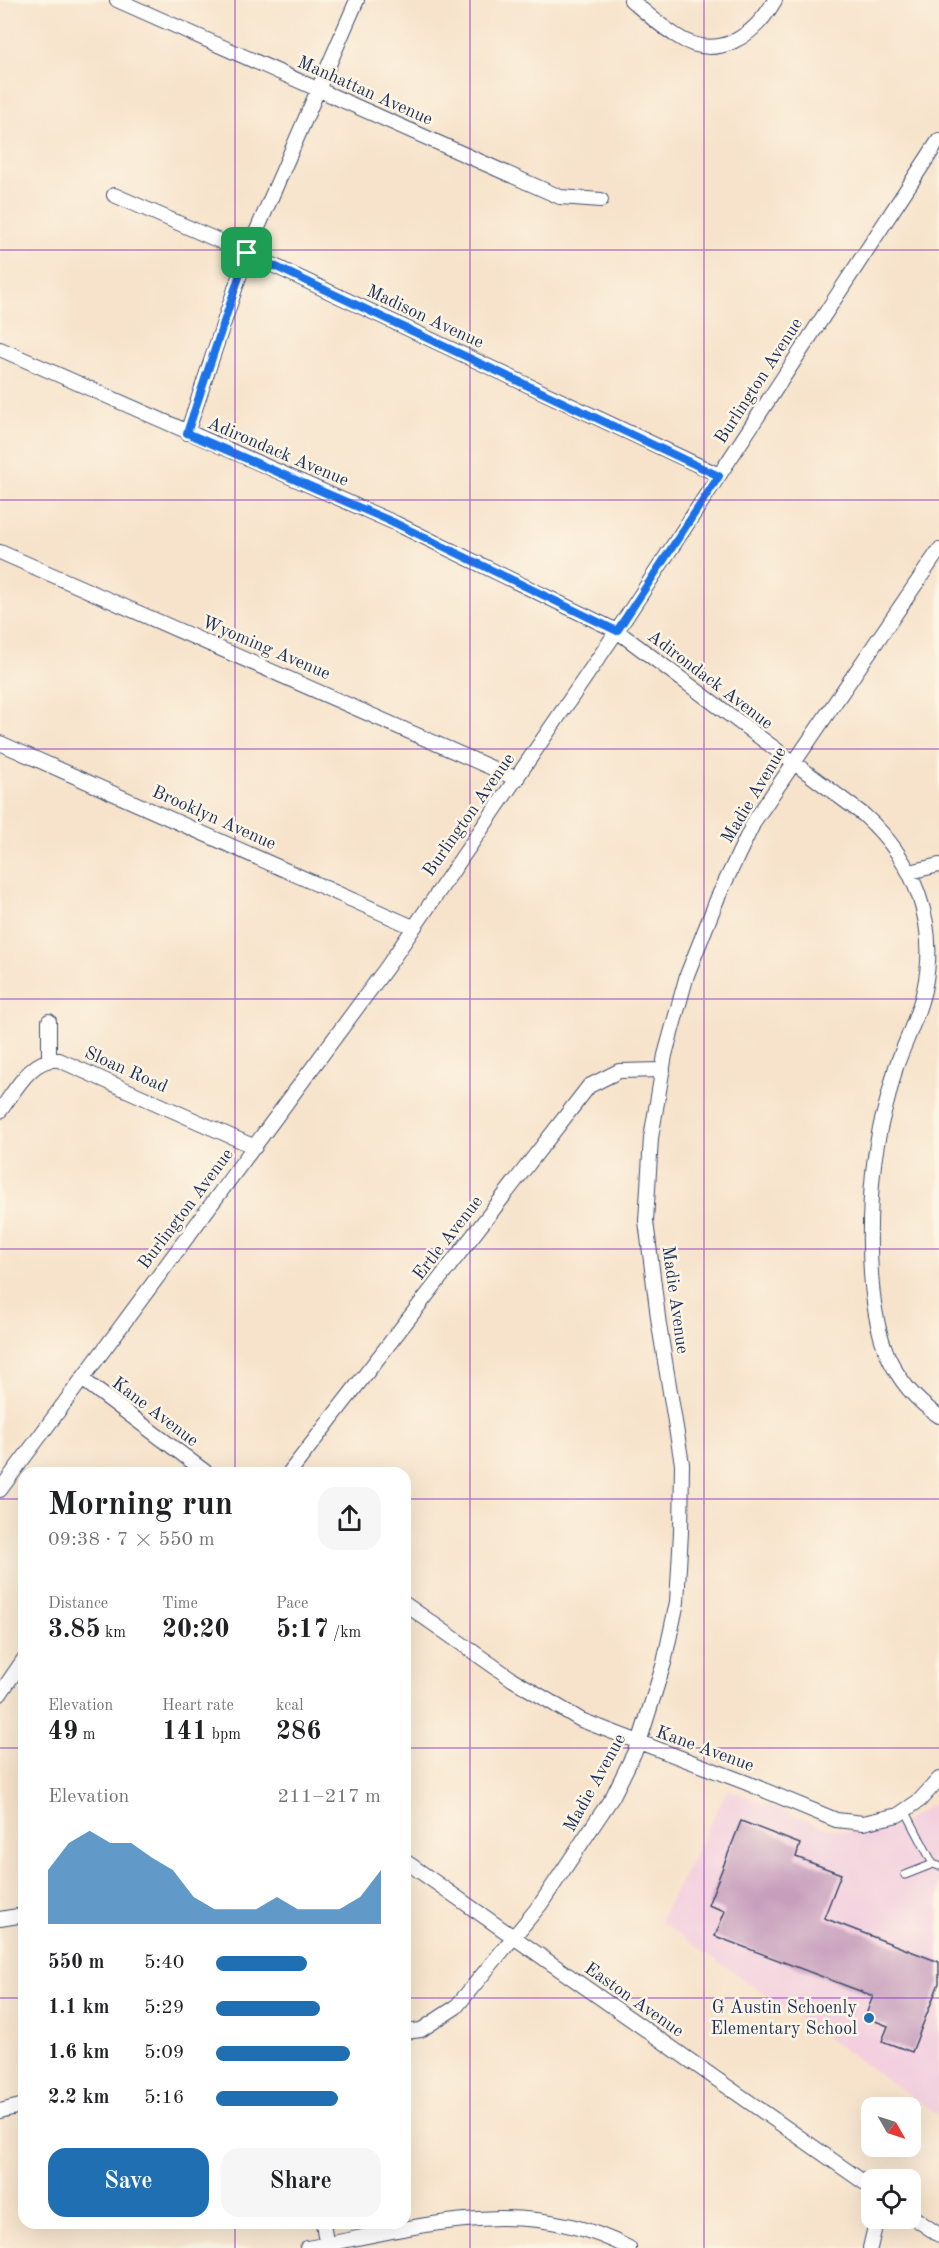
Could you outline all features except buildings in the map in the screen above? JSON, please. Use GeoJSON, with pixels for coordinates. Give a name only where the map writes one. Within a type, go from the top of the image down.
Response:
{"type":"FeatureCollection","features":[{"type":"Feature","properties":{"kind":"street","name":"Manhattan Avenue"},"geometry":{"type":"LineString","coordinates":[[117,0],[560,197],[602,200]]}},
{"type":"Feature","properties":{"kind":"street"},"geometry":{"type":"LineString","coordinates":[[187,433],[247,253],[357,0]]}},
{"type":"Feature","properties":{"kind":"street"},"geometry":{"type":"LineString","coordinates":[[631,0],[687,42],[714,46],[727,44],[752,32],[775,0]]}},
{"type":"Feature","properties":{"kind":"street","name":"Burlington Avenue"},"geometry":{"type":"LineString","coordinates":[[0,1490],[387,967],[617,631],[939,140]]}},
{"type":"Feature","properties":{"kind":"street","name":"Madison Avenue"},"geometry":{"type":"LineString","coordinates":[[114,195],[247,253],[719,476]]}},
{"type":"Feature","properties":{"kind":"street","name":"Adirondack Avenue"},"geometry":{"type":"LineString","coordinates":[[0,349],[395,523],[617,631],[877,827],[895,848],[910,872],[926,922],[927,976],[916,1016],[896,1069],[882,1124],[873,1180],[870,1236],[877,1318],[887,1354],[911,1392],[939,1416]]}},
{"type":"Feature","properties":{"kind":"street","name":"Madie Avenue"},"geometry":{"type":"LineString","coordinates":[[411,2031],[421,2030],[456,2007],[540,1905],[613,1796],[639,1743],[664,1662],[677,1602],[681,1532],[682,1464],[659,1325],[646,1221],[651,1138],[663,1070],[687,975],[718,897],[755,820],[939,550]]}},
{"type":"Feature","properties":{"kind":"street","name":"Wyoming Avenue"},"geometry":{"type":"LineString","coordinates":[[0,552],[517,778]]}},
{"type":"Feature","properties":{"kind":"street","name":"Brooklyn Avenue"},"geometry":{"type":"LineString","coordinates":[[0,743],[413,927]]}},
{"type":"Feature","properties":{"kind":"street"},"geometry":{"type":"LineString","coordinates":[[910,872],[939,865]]}},
{"type":"Feature","properties":{"kind":"street"},"geometry":{"type":"LineString","coordinates":[[0,1111],[30,1072],[49,1059],[49,1021]]}},
{"type":"Feature","properties":{"kind":"street","name":"Sloan Road"},"geometry":{"type":"LineString","coordinates":[[49,1059],[59,1060],[255,1147]]}},
{"type":"Feature","properties":{"kind":"street","name":"Ertle Avenue"},"geometry":{"type":"LineString","coordinates":[[294,1467],[589,1086],[619,1071],[663,1070]]}},
{"type":"Feature","properties":{"kind":"street","name":"Kane Avenue"},"geometry":{"type":"LineString","coordinates":[[82,1379],[199,1467]]}},
{"type":"Feature","properties":{"kind":"street","name":"Kane Avenue"},"geometry":{"type":"LineString","coordinates":[[411,1608],[512,1679],[580,1720],[747,1783],[836,1820],[863,1823],[898,1815],[920,1800],[939,1779]]}},
{"type":"Feature","properties":{"kind":"street"},"geometry":{"type":"LineString","coordinates":[[0,1695],[5,1676],[18,1664]]}},
{"type":"Feature","properties":{"kind":"street","name":"Easton Avenue"},"geometry":{"type":"LineString","coordinates":[[411,1865],[861,2180]]}},
{"type":"Feature","properties":{"kind":"street"},"geometry":{"type":"LineString","coordinates":[[0,1919],[18,1916]]}},
{"type":"Feature","properties":{"kind":"street"},"geometry":{"type":"LineString","coordinates":[[0,2111],[18,2106]]}},
{"type":"Feature","properties":{"kind":"street"},"geometry":{"type":"LineString","coordinates":[[307,2248],[475,2217],[504,2216],[561,2223],[589,2230],[628,2248]]}},
{"type":"Feature","properties":{"kind":"street"},"geometry":{"type":"LineString","coordinates":[[921,2223],[939,2235]]}},
{"type":"Feature","properties":{"kind":"street"},"geometry":{"type":"LineString","coordinates":[[324,2229],[326,2246]]}},
{"type":"Feature","properties":{"kind":"street"},"geometry":{"type":"LineString","coordinates":[[870,2248],[874,2229]]}},
{"type":"Feature","properties":{"kind":"lane"},"geometry":{"type":"LineString","coordinates":[[905,1810],[936,1865],[905,1875]]}},
{"type":"Feature","properties":{"kind":"shaded area","name":"G Austin Schoenly Elementary School"},"geometry":{"type":"Polygon","coordinates":[[[728,1789],[823,1827],[846,1831],[869,1832],[898,1826],[931,1804],[939,1815],[939,2116],[921,2103],[921,2097],[912,2097],[660,1921],[728,1789]]]}},
{"type":"Feature","properties":{"kind":"place","name":"G Austin Schoenly Elementary School"},"geometry":{"type":"Point","coordinates":[869,2018]}},
{"type":"Feature","properties":{"kind":"route"},"geometry":{"type":"LineString","coordinates":[[247,253],[719,476],[617,631],[395,523],[187,433],[247,253]]}}]}
